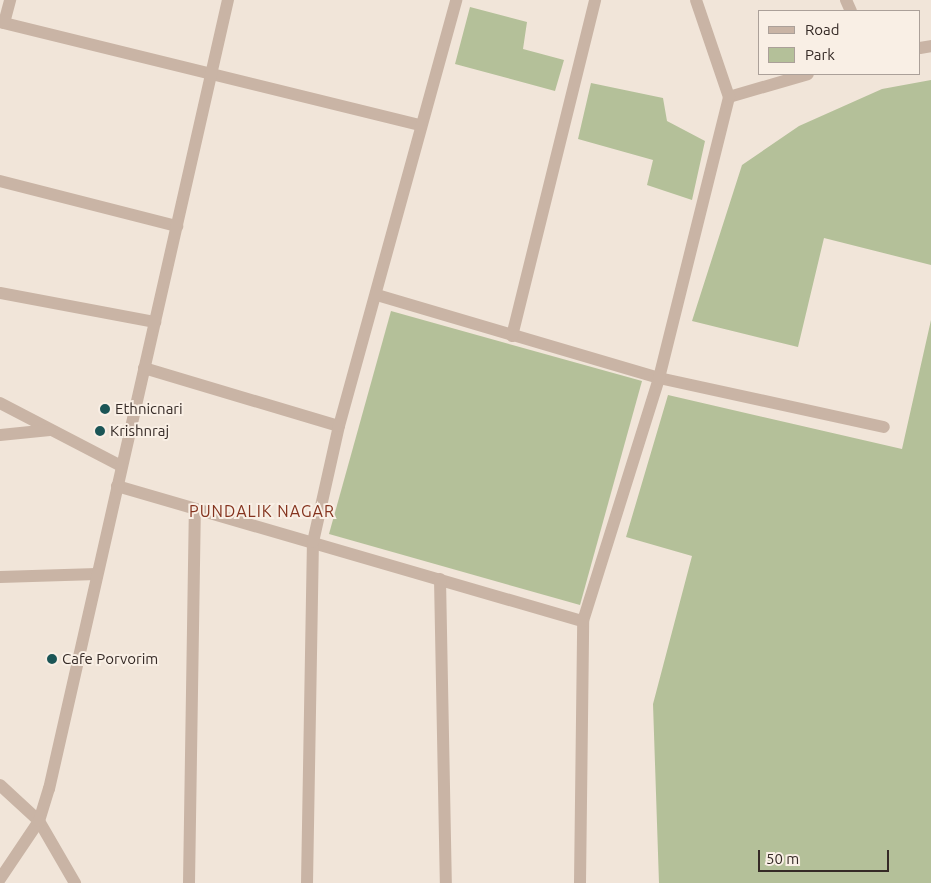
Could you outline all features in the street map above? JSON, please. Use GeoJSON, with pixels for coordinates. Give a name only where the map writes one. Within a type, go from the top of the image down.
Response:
{"type":"FeatureCollection","features":[{"type":"Feature","properties":{"kind":"street"},"geometry":{"type":"LineString","coordinates":[[10,0],[2,22],[420,125]]}},
{"type":"Feature","properties":{"kind":"street"},"geometry":{"type":"LineString","coordinates":[[0,879],[39,821],[178,226],[210,74],[228,0]]}},
{"type":"Feature","properties":{"kind":"street"},"geometry":{"type":"LineString","coordinates":[[307,883],[313,542],[339,426],[377,295],[420,125],[456,0]]}},
{"type":"Feature","properties":{"kind":"street"},"geometry":{"type":"LineString","coordinates":[[512,336],[595,0]]}},
{"type":"Feature","properties":{"kind":"street"},"geometry":{"type":"LineString","coordinates":[[580,883],[583,621],[659,378],[729,97],[696,0]]}},
{"type":"Feature","properties":{"kind":"street"},"geometry":{"type":"LineString","coordinates":[[729,97],[805,75]]}},
{"type":"Feature","properties":{"kind":"street"},"geometry":{"type":"LineString","coordinates":[[0,181],[178,226]]}},
{"type":"Feature","properties":{"kind":"street"},"geometry":{"type":"LineString","coordinates":[[0,294],[155,322]]}},
{"type":"Feature","properties":{"kind":"street"},"geometry":{"type":"LineString","coordinates":[[377,295],[659,378],[884,427]]}},
{"type":"Feature","properties":{"kind":"street"},"geometry":{"type":"LineString","coordinates":[[144,368],[339,426]]}},
{"type":"Feature","properties":{"kind":"street"},"geometry":{"type":"LineString","coordinates":[[0,403],[122,466]]}},
{"type":"Feature","properties":{"kind":"street"},"geometry":{"type":"LineString","coordinates":[[0,435],[50,430]]}},
{"type":"Feature","properties":{"kind":"street"},"geometry":{"type":"LineString","coordinates":[[117,486],[583,621]]}},
{"type":"Feature","properties":{"kind":"street"},"geometry":{"type":"LineString","coordinates":[[189,883],[195,510]]}},
{"type":"Feature","properties":{"kind":"street"},"geometry":{"type":"LineString","coordinates":[[0,577],[97,574]]}},
{"type":"Feature","properties":{"kind":"street"},"geometry":{"type":"LineString","coordinates":[[440,579],[446,883]]}},
{"type":"Feature","properties":{"kind":"street"},"geometry":{"type":"LineString","coordinates":[[0,785],[39,821],[75,883]]}},
{"type":"Feature","properties":{"kind":"green space"},"geometry":{"type":"Polygon","coordinates":[[[470,7],[527,22],[523,49],[564,60],[555,91],[455,64],[470,7]]]}},
{"type":"Feature","properties":{"kind":"green space"},"geometry":{"type":"Polygon","coordinates":[[[931,80],[931,265],[824,238],[798,347],[692,321],[742,165],[799,126],[882,89],[931,80]]]}},
{"type":"Feature","properties":{"kind":"green space"},"geometry":{"type":"Polygon","coordinates":[[[591,83],[663,98],[667,121],[705,141],[692,200],[647,185],[653,160],[578,139],[591,83]]]}},
{"type":"Feature","properties":{"kind":"green space"},"geometry":{"type":"Polygon","coordinates":[[[391,311],[642,381],[580,605],[329,534],[391,311]]]}},
{"type":"Feature","properties":{"kind":"green space"},"geometry":{"type":"Polygon","coordinates":[[[931,320],[931,883],[659,883],[653,704],[692,556],[626,537],[668,395],[902,449],[931,320]]]}},
{"type":"Feature","properties":{"kind":"place","name":"Ethnicnari"},"geometry":{"type":"Point","coordinates":[105,409]}},
{"type":"Feature","properties":{"kind":"place","name":"Krishnraj"},"geometry":{"type":"Point","coordinates":[100,431]}},
{"type":"Feature","properties":{"kind":"place","name":"Cafe Porvorim"},"geometry":{"type":"Point","coordinates":[52,659]}},
{"type":"Feature","properties":{"kind":"district","name":"PUNDALIK NAGAR"},"geometry":{"type":"Point","coordinates":[262,511]}}]}
